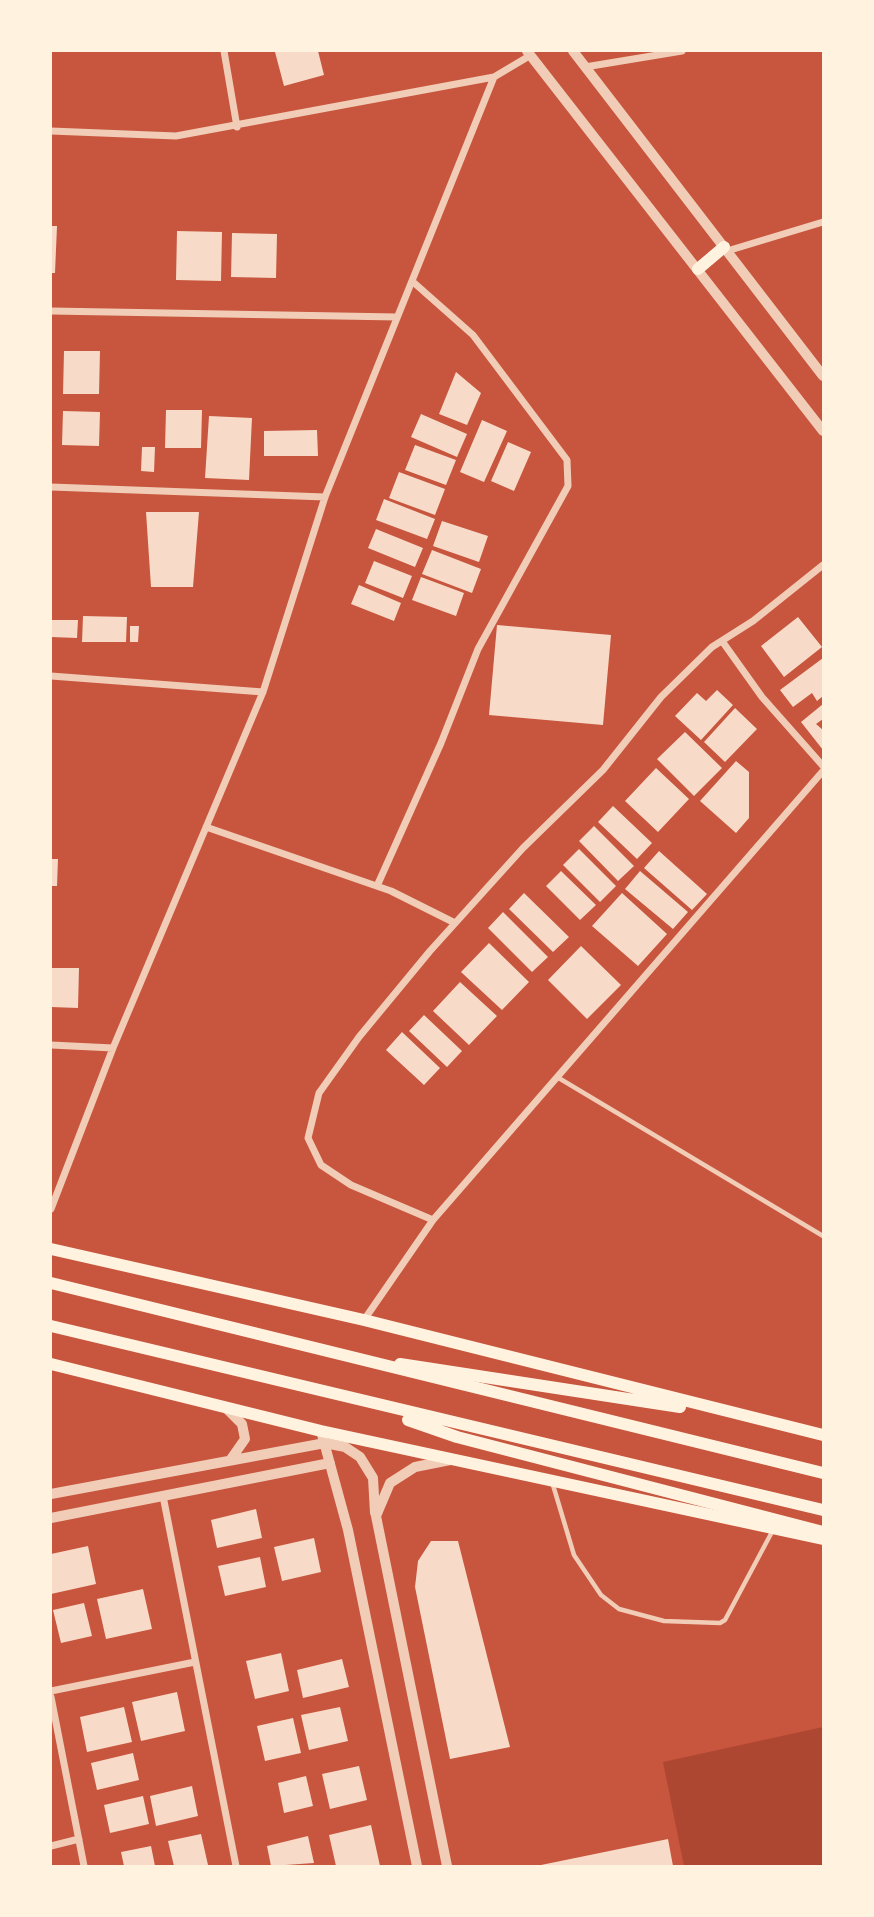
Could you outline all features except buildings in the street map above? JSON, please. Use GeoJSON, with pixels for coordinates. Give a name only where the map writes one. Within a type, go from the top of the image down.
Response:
{"type":"FeatureCollection","features":[{"type":"Feature","properties":{"kind":"main road"},"geometry":{"type":"LineString","coordinates":[[698,269],[725,249]]}},
{"type":"Feature","properties":{"kind":"main road"},"geometry":{"type":"LineString","coordinates":[[51,1249],[363,1320],[823,1434]]}},
{"type":"Feature","properties":{"kind":"main road"},"geometry":{"type":"LineString","coordinates":[[51,1283],[823,1473]]}},
{"type":"Feature","properties":{"kind":"main road"},"geometry":{"type":"LineString","coordinates":[[51,1326],[823,1510]]}},
{"type":"Feature","properties":{"kind":"main road"},"geometry":{"type":"LineString","coordinates":[[351,1357],[485,1376],[593,1396],[732,1413]]}},
{"type":"Feature","properties":{"kind":"main road"},"geometry":{"type":"LineString","coordinates":[[51,1363],[226,1408],[323,1437],[455,1460],[823,1539]]}},
{"type":"Feature","properties":{"kind":"main road"},"geometry":{"type":"LineString","coordinates":[[348,1398],[457,1437],[823,1532]]}},
{"type":"Feature","properties":{"kind":"street"},"geometry":{"type":"LineString","coordinates":[[223,51],[237,127]]}},
{"type":"Feature","properties":{"kind":"street"},"geometry":{"type":"LineString","coordinates":[[573,51],[823,376]]}},
{"type":"Feature","properties":{"kind":"street"},"geometry":{"type":"LineString","coordinates":[[585,67],[682,51]]}},
{"type":"Feature","properties":{"kind":"street"},"geometry":{"type":"LineString","coordinates":[[51,131],[176,136],[237,127],[494,77],[529,53],[823,430]]}},
{"type":"Feature","properties":{"kind":"street"},"geometry":{"type":"LineString","coordinates":[[51,1209],[113,1048],[263,692],[325,497],[494,77]]}},
{"type":"Feature","properties":{"kind":"street"},"geometry":{"type":"LineString","coordinates":[[725,249],[823,222]]}},
{"type":"Feature","properties":{"kind":"street"},"geometry":{"type":"LineString","coordinates":[[377,886],[441,743],[478,649],[568,485],[567,460],[473,335],[412,281]]}},
{"type":"Feature","properties":{"kind":"street"},"geometry":{"type":"LineString","coordinates":[[51,311],[397,317]]}},
{"type":"Feature","properties":{"kind":"street"},"geometry":{"type":"LineString","coordinates":[[51,487],[325,497]]}},
{"type":"Feature","properties":{"kind":"street"},"geometry":{"type":"LineString","coordinates":[[433,1220],[351,1185],[321,1165],[308,1139],[319,1093],[359,1037],[455,923],[523,848],[603,770],[661,697],[722,641],[823,565]]}},
{"type":"Feature","properties":{"kind":"street"},"geometry":{"type":"LineString","coordinates":[[363,1320],[433,1220],[823,768],[762,697],[722,641]]}},
{"type":"Feature","properties":{"kind":"street"},"geometry":{"type":"LineString","coordinates":[[51,676],[263,692]]}},
{"type":"Feature","properties":{"kind":"street"},"geometry":{"type":"LineString","coordinates":[[206,827],[377,886],[455,923]]}},
{"type":"Feature","properties":{"kind":"street"},"geometry":{"type":"LineString","coordinates":[[51,1045],[113,1048]]}},
{"type":"Feature","properties":{"kind":"street"},"geometry":{"type":"LineString","coordinates":[[226,1408],[242,1424],[244,1439],[231,1459]]}},
{"type":"Feature","properties":{"kind":"street"},"geometry":{"type":"LineString","coordinates":[[323,1437],[348,1530],[417,1866]]}},
{"type":"Feature","properties":{"kind":"street"},"geometry":{"type":"LineString","coordinates":[[51,1494],[231,1459],[323,1437],[360,1457],[373,1478],[376,1516],[447,1866]]}},
{"type":"Feature","properties":{"kind":"street"},"geometry":{"type":"LineString","coordinates":[[376,1516],[390,1483],[415,1467],[455,1460]]}},
{"type":"Feature","properties":{"kind":"street"},"geometry":{"type":"LineString","coordinates":[[51,1518],[330,1463]]}},
{"type":"Feature","properties":{"kind":"street"},"geometry":{"type":"LineString","coordinates":[[163,1496],[236,1866]]}},
{"type":"Feature","properties":{"kind":"street"},"geometry":{"type":"LineString","coordinates":[[51,1691],[195,1662]]}},
{"type":"Feature","properties":{"kind":"street"},"geometry":{"type":"LineString","coordinates":[[51,1698],[84,1866]]}},
{"type":"Feature","properties":{"kind":"street"},"geometry":{"type":"LineString","coordinates":[[51,1846],[79,1839]]}},
{"type":"Feature","properties":{"kind":"lane"},"geometry":{"type":"LineString","coordinates":[[558,1077],[823,1236]]}},
{"type":"Feature","properties":{"kind":"lane"},"geometry":{"type":"LineString","coordinates":[[552,1480],[574,1555],[601,1595],[619,1609],[664,1621],[720,1623],[725,1620],[774,1528]]}},
{"type":"Feature","properties":{"kind":"shaded area"},"geometry":{"type":"Polygon","coordinates":[[[823,1727],[823,1866],[684,1866],[663,1762],[823,1727]]]}}]}
